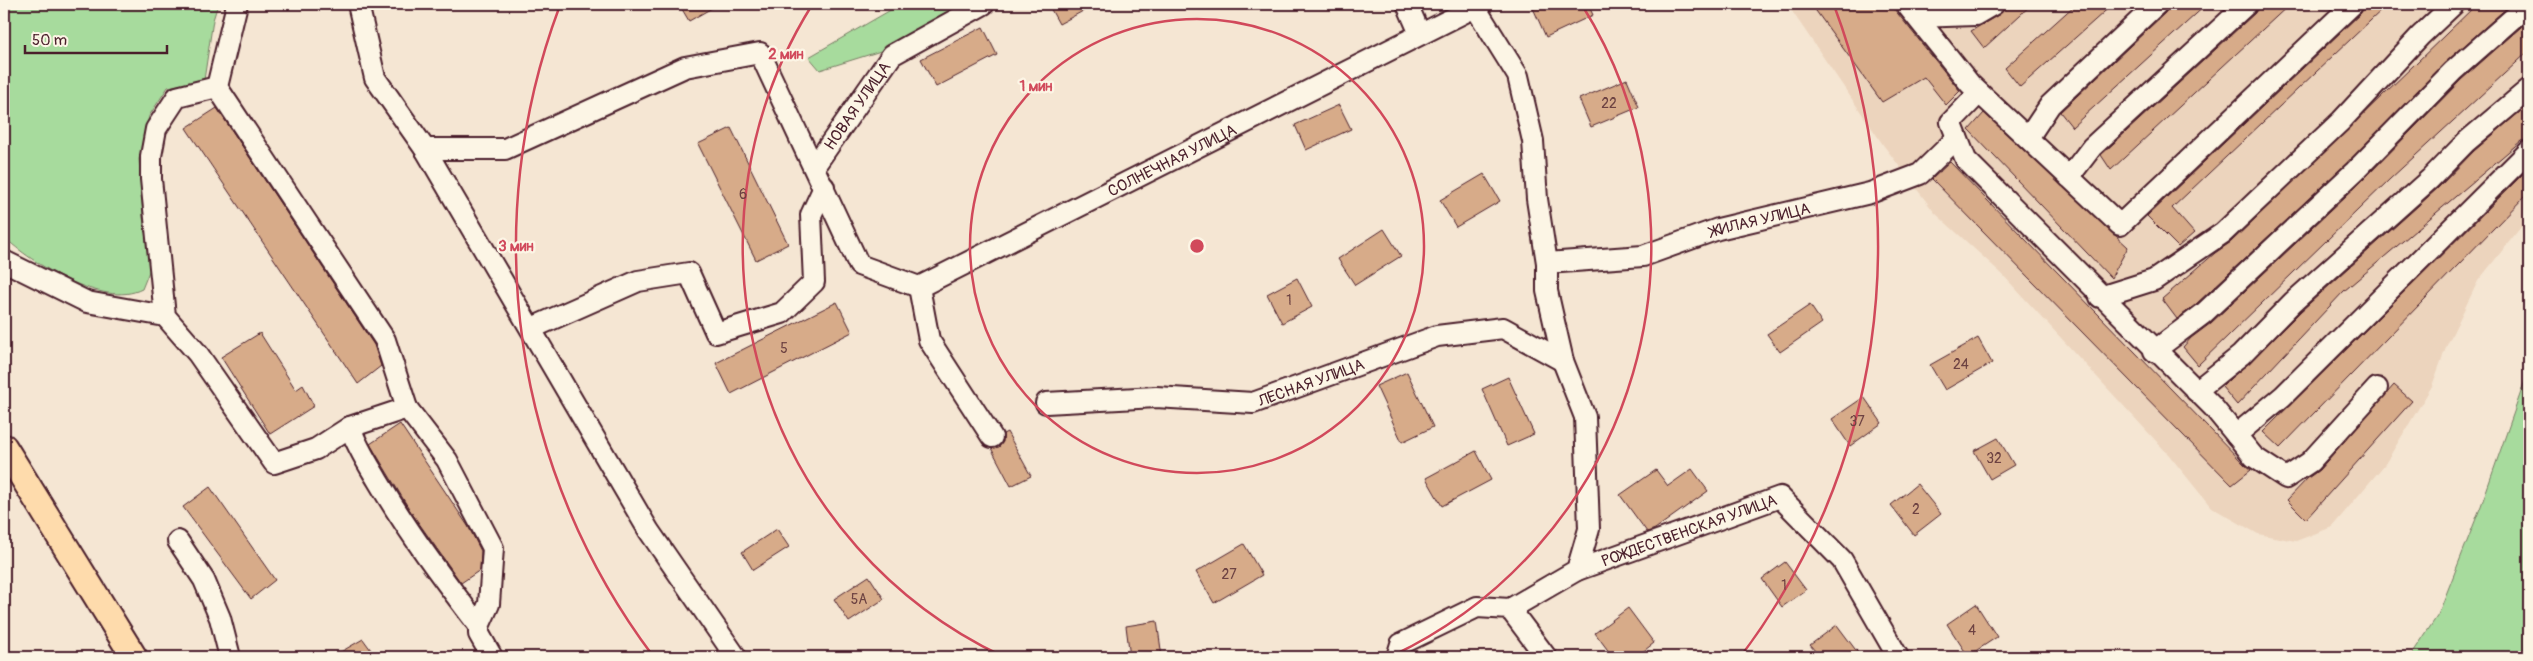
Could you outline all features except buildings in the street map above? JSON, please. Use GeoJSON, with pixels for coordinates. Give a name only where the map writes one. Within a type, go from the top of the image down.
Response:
{"type":"FeatureCollection","features":[{"type":"Feature","properties":{"kind":"main road"},"geometry":{"type":"LineString","coordinates":[[4,447],[134,657]]}},
{"type":"Feature","properties":{"kind":"street"},"geometry":{"type":"LineString","coordinates":[[237,4],[216,87],[385,340],[407,408],[447,460],[493,548],[489,604],[478,626]]}},
{"type":"Feature","properties":{"kind":"street"},"geometry":{"type":"LineString","coordinates":[[358,4],[375,78],[425,149],[650,531],[736,657]]}},
{"type":"Feature","properties":{"kind":"street","name":"НОВАЯ УЛИЦА"},"geometry":{"type":"LineString","coordinates":[[814,168],[892,56],[984,4]]}},
{"type":"Feature","properties":{"kind":"street"},"geometry":{"type":"LineString","coordinates":[[1407,4],[1420,34]]}},
{"type":"Feature","properties":{"kind":"street"},"geometry":{"type":"LineString","coordinates":[[1916,8],[1975,15],[1994,4]]}},
{"type":"Feature","properties":{"kind":"street"},"geometry":{"type":"LineString","coordinates":[[2028,138],[2050,105],[2157,4]]}},
{"type":"Feature","properties":{"kind":"street"},"geometry":{"type":"LineString","coordinates":[[2069,177],[2092,147],[2247,4]]}},
{"type":"Feature","properties":{"kind":"street"},"geometry":{"type":"LineString","coordinates":[[1916,8],[1970,84],[2120,225],[2353,4]]}},
{"type":"Feature","properties":{"kind":"street"},"geometry":{"type":"LineString","coordinates":[[2100,297],[2154,280],[2224,232],[2341,121],[2420,36],[2454,4]]}},
{"type":"Feature","properties":{"kind":"street"},"geometry":{"type":"LineString","coordinates":[[2154,351],[2203,314],[2355,171],[2453,70],[2529,4]]}},
{"type":"Feature","properties":{"kind":"street"},"geometry":{"type":"LineString","coordinates":[[1397,657],[1401,644],[1477,607],[1510,609],[1577,570],[1589,530],[1585,418],[1563,362],[1547,291],[1547,263],[1537,199],[1533,141],[1518,76],[1478,5]]}},
{"type":"Feature","properties":{"kind":"street","name":"СОЛНЕЧНАЯ УЛИЦА"},"geometry":{"type":"LineString","coordinates":[[919,287],[1478,5]]}},
{"type":"Feature","properties":{"kind":"street"},"geometry":{"type":"LineString","coordinates":[[425,149],[505,149],[685,67],[760,53],[859,265],[919,287],[929,340],[992,437]]}},
{"type":"Feature","properties":{"kind":"street"},"geometry":{"type":"LineString","coordinates":[[216,87],[178,97],[156,129],[151,156],[151,179],[165,316],[198,354],[274,463],[316,449],[350,427],[407,408]]}},
{"type":"Feature","properties":{"kind":"street"},"geometry":{"type":"LineString","coordinates":[[2196,391],[2241,356],[2293,302],[2430,179],[2466,142],[2529,89]]}},
{"type":"Feature","properties":{"kind":"street"},"geometry":{"type":"LineString","coordinates":[[1979,93],[1951,122],[1966,160],[2100,297],[2196,391],[2254,457],[2286,478],[2310,462],[2377,388]]}},
{"type":"Feature","properties":{"kind":"street","name":"ЖИЛАЯ УЛИЦА"},"geometry":{"type":"LineString","coordinates":[[1547,263],[1644,256],[1718,229],[1870,193],[1920,174],[1958,138]]}},
{"type":"Feature","properties":{"kind":"street"},"geometry":{"type":"LineString","coordinates":[[2236,435],[2283,396],[2529,152]]}},
{"type":"Feature","properties":{"kind":"street"},"geometry":{"type":"LineString","coordinates":[[532,328],[638,281],[689,272],[716,333],[782,313],[814,282],[811,214],[824,188]]}},
{"type":"Feature","properties":{"kind":"street"},"geometry":{"type":"LineString","coordinates":[[4,261],[87,302],[165,316]]}},
{"type":"Feature","properties":{"kind":"street","name":"ЛЕСНАЯ УЛИЦА"},"geometry":{"type":"LineString","coordinates":[[1046,403],[1156,397],[1252,403],[1438,336],[1503,328],[1563,362]]}},
{"type":"Feature","properties":{"kind":"street"},"geometry":{"type":"LineString","coordinates":[[350,427],[355,441],[395,510],[433,566],[478,626],[479,634],[492,657]]}},
{"type":"Feature","properties":{"kind":"street","name":"РОЖДЕСТВЕНСКАЯ УЛИЦА"},"geometry":{"type":"LineString","coordinates":[[1577,570],[1780,497],[1842,560],[1898,657]]}},
{"type":"Feature","properties":{"kind":"street"},"geometry":{"type":"LineString","coordinates":[[178,541],[204,580],[220,618],[230,657]]}},
{"type":"Feature","properties":{"kind":"street"},"geometry":{"type":"LineString","coordinates":[[1510,609],[1546,657]]}},
{"type":"Feature","properties":{"kind":"shaded area"},"geometry":{"type":"Polygon","coordinates":[[[1787,4],[2529,4],[2529,217],[2478,281],[2447,345],[2432,386],[2385,464],[2332,527],[2296,541],[2258,534],[2211,507],[2169,455],[2002,274],[1935,213],[1884,146],[1787,4]]]}},
{"type":"Feature","properties":{"kind":"green space"},"geometry":{"type":"Polygon","coordinates":[[[4,4],[218,4],[213,20],[204,80],[168,87],[149,116],[139,159],[143,217],[150,269],[142,289],[126,294],[108,293],[89,288],[50,270],[16,248],[4,237],[4,4]]]}},
{"type":"Feature","properties":{"kind":"green space"},"geometry":{"type":"Polygon","coordinates":[[[901,4],[971,4],[884,50],[820,70],[809,57],[901,4]]]}},
{"type":"Feature","properties":{"kind":"green space"},"geometry":{"type":"Polygon","coordinates":[[[2529,369],[2529,657],[2410,657],[2438,615],[2481,506],[2529,369]]]}},
{"type":"Feature","properties":{"kind":"railway"},"geometry":{"type":"LineString","coordinates":[[4,646],[11,657]]}}]}
